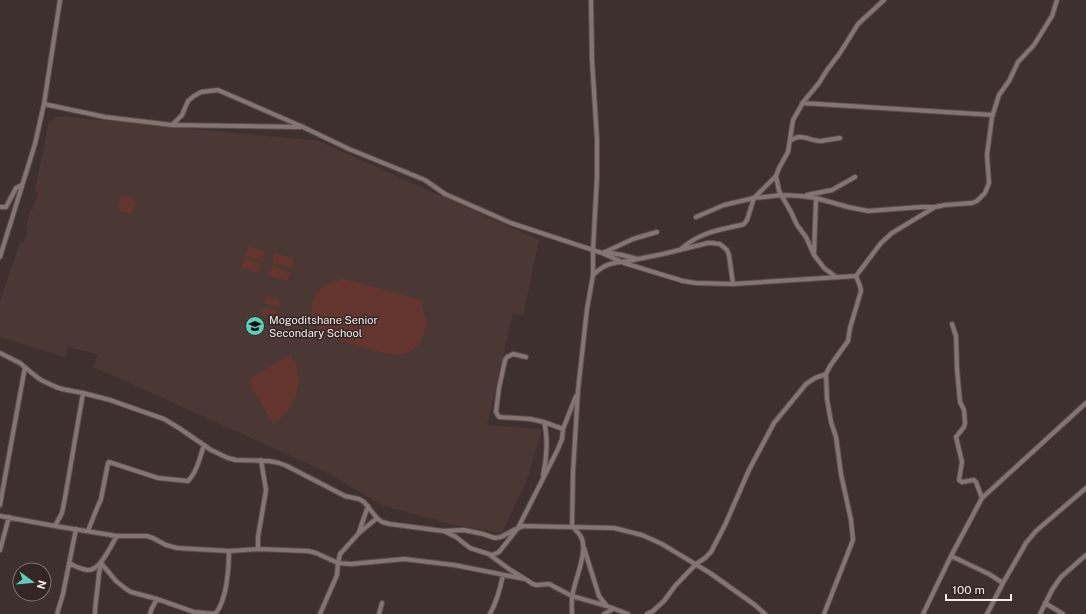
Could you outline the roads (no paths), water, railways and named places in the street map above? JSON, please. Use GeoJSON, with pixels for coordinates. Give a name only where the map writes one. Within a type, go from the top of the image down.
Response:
{"type":"FeatureCollection","features":[{"type":"Feature","properties":{"kind":"street"},"geometry":{"type":"LineString","coordinates":[[0,257],[35,144],[44,104],[60,0]]}},
{"type":"Feature","properties":{"kind":"street"},"geometry":{"type":"LineString","coordinates":[[591,0],[592,60],[597,139],[593,275],[587,309],[578,390],[572,472],[572,527],[581,536],[599,596],[607,606]]}},
{"type":"Feature","properties":{"kind":"street"},"geometry":{"type":"LineString","coordinates":[[680,250],[690,241],[708,232],[744,224],[747,220],[754,198],[776,176],[788,152],[793,120],[802,103],[819,83],[826,70],[840,53],[858,24],[884,0]]}},
{"type":"Feature","properties":{"kind":"street"},"geometry":{"type":"LineString","coordinates":[[696,217],[724,205],[754,198],[782,195],[816,198],[868,211],[936,207],[972,203],[977,201],[985,193],[989,183],[987,155],[993,115],[1000,95],[1018,62],[1034,46],[1052,16],[1057,0]]}},
{"type":"Feature","properties":{"kind":"street"},"geometry":{"type":"LineString","coordinates":[[173,125],[182,115],[188,101],[194,96],[201,92],[218,90],[349,149],[425,180],[445,194],[511,223],[593,250],[638,259]]}},
{"type":"Feature","properties":{"kind":"street"},"geometry":{"type":"LineString","coordinates":[[802,103],[993,115]]}},
{"type":"Feature","properties":{"kind":"street"},"geometry":{"type":"LineString","coordinates":[[44,104],[105,117],[173,125],[303,127]]}},
{"type":"Feature","properties":{"kind":"street"},"geometry":{"type":"LineString","coordinates":[[790,141],[796,137],[821,141],[840,138]]}},
{"type":"Feature","properties":{"kind":"street"},"geometry":{"type":"LineString","coordinates":[[776,176],[778,188],[814,255],[824,268],[836,277]]}},
{"type":"Feature","properties":{"kind":"street"},"geometry":{"type":"LineString","coordinates":[[801,196],[832,190],[855,177]]}},
{"type":"Feature","properties":{"kind":"street"},"geometry":{"type":"LineString","coordinates":[[0,207],[6,207],[16,188],[22,185]]}},
{"type":"Feature","properties":{"kind":"street"},"geometry":{"type":"LineString","coordinates":[[814,255],[816,198]]}},
{"type":"Feature","properties":{"kind":"street"},"geometry":{"type":"LineString","coordinates":[[603,252],[624,263],[690,282],[733,284],[856,276],[881,243],[889,236],[936,207]]}},
{"type":"Feature","properties":{"kind":"street"},"geometry":{"type":"LineString","coordinates":[[603,252],[633,239],[657,232]]}},
{"type":"Feature","properties":{"kind":"street"},"geometry":{"type":"LineString","coordinates":[[593,275],[603,266],[609,264],[624,263],[648,258],[708,243],[720,244],[727,250],[729,254],[733,284]]}},
{"type":"Feature","properties":{"kind":"street"},"geometry":{"type":"LineString","coordinates":[[824,614],[853,540],[851,520],[841,474],[836,437],[831,422],[827,399],[826,374],[848,341],[860,291],[860,286],[856,276]]}},
{"type":"Feature","properties":{"kind":"street"},"geometry":{"type":"LineString","coordinates":[[952,324],[956,336],[960,402],[964,410],[965,423],[964,427],[956,437],[962,462],[959,480],[962,482],[972,480],[976,482],[982,498]]}},
{"type":"Feature","properties":{"kind":"street"},"geometry":{"type":"LineString","coordinates":[[0,353],[20,363],[37,377],[56,387],[110,400],[164,420],[179,428],[216,453],[228,458],[236,460],[261,460],[287,466],[345,496],[359,499],[364,502],[382,522],[443,531],[464,530],[495,538],[523,526],[614,528],[635,533],[662,544],[696,564],[755,605],[765,614]]}},
{"type":"Feature","properties":{"kind":"street"},"geometry":{"type":"LineString","coordinates":[[526,357],[513,354],[504,360],[499,388],[496,412],[497,415],[501,417],[530,419],[563,429]]}},
{"type":"Feature","properties":{"kind":"street"},"geometry":{"type":"LineString","coordinates":[[0,505],[25,367]]}},
{"type":"Feature","properties":{"kind":"street"},"geometry":{"type":"LineString","coordinates":[[649,614],[664,601],[675,586],[696,564],[705,558],[718,540],[749,470],[774,423],[806,384],[814,378],[826,374]]}},
{"type":"Feature","properties":{"kind":"street"},"geometry":{"type":"LineString","coordinates":[[443,531],[456,537],[470,548],[489,554],[499,552],[518,528],[557,451],[562,438],[563,429],[578,390]]}},
{"type":"Feature","properties":{"kind":"street"},"geometry":{"type":"LineString","coordinates":[[55,526],[62,514],[66,498],[83,393]]}},
{"type":"Feature","properties":{"kind":"street"},"geometry":{"type":"LineString","coordinates":[[923,614],[951,556],[982,498],[1086,403]]}},
{"type":"Feature","properties":{"kind":"street"},"geometry":{"type":"LineString","coordinates":[[542,481],[545,465],[546,430],[544,422]]}},
{"type":"Feature","properties":{"kind":"street"},"geometry":{"type":"LineString","coordinates":[[88,531],[94,513],[101,499],[109,462],[158,478],[188,481],[195,470],[204,445]]}},
{"type":"Feature","properties":{"kind":"street"},"geometry":{"type":"LineString","coordinates":[[258,549],[258,537],[266,490],[261,460]]}},
{"type":"Feature","properties":{"kind":"street"},"geometry":{"type":"LineString","coordinates":[[987,614],[1026,543],[1036,531],[1086,488]]}},
{"type":"Feature","properties":{"kind":"street"},"geometry":{"type":"LineString","coordinates":[[359,532],[368,506]]}},
{"type":"Feature","properties":{"kind":"street"},"geometry":{"type":"LineString","coordinates":[[0,516],[117,536],[147,536],[166,545],[177,548],[229,551],[258,549],[312,552],[338,562],[355,564],[404,559],[454,565],[525,579]]}},
{"type":"Feature","properties":{"kind":"street"},"geometry":{"type":"LineString","coordinates":[[0,550],[9,517]]}},
{"type":"Feature","properties":{"kind":"street"},"geometry":{"type":"LineString","coordinates":[[320,614],[337,575],[340,554],[359,532],[377,518]]}},
{"type":"Feature","properties":{"kind":"street"},"geometry":{"type":"LineString","coordinates":[[57,614],[63,594],[76,529]]}},
{"type":"Feature","properties":{"kind":"street"},"geometry":{"type":"LineString","coordinates":[[95,614],[99,571],[101,564],[117,536]]}},
{"type":"Feature","properties":{"kind":"street"},"geometry":{"type":"LineString","coordinates":[[572,614],[572,596],[584,547]]}},
{"type":"Feature","properties":{"kind":"street"},"geometry":{"type":"LineString","coordinates":[[101,564],[116,581],[131,592],[194,612],[216,614],[222,601],[228,576],[229,551]]}},
{"type":"Feature","properties":{"kind":"street"},"geometry":{"type":"LineString","coordinates":[[489,554],[509,569],[536,585],[549,584],[572,596],[628,614]]}},
{"type":"Feature","properties":{"kind":"street"},"geometry":{"type":"LineString","coordinates":[[1040,614],[1052,590],[1061,577],[1086,555]]}},
{"type":"Feature","properties":{"kind":"street"},"geometry":{"type":"LineString","coordinates":[[951,556],[989,574],[1003,583]]}},
{"type":"Feature","properties":{"kind":"street"},"geometry":{"type":"LineString","coordinates":[[69,563],[88,570],[101,564]]}},
{"type":"Feature","properties":{"kind":"street"},"geometry":{"type":"LineString","coordinates":[[490,614],[498,597],[502,575]]}},
{"type":"Feature","properties":{"kind":"street"},"geometry":{"type":"LineString","coordinates":[[150,614],[157,599]]}},
{"type":"Feature","properties":{"kind":"street"},"geometry":{"type":"LineString","coordinates":[[379,614],[382,603]]}},
{"type":"Feature","properties":{"kind":"street"},"geometry":{"type":"LineString","coordinates":[[1045,603],[1063,614]]}},
{"type":"Feature","properties":{"kind":"street"},"geometry":{"type":"LineString","coordinates":[[604,614],[613,609]]}},
{"type":"Feature","properties":{"kind":"place","name":"Mogoditshane Senior Secondary School"},"geometry":{"type":"Point","coordinates":[255,326]}}]}
